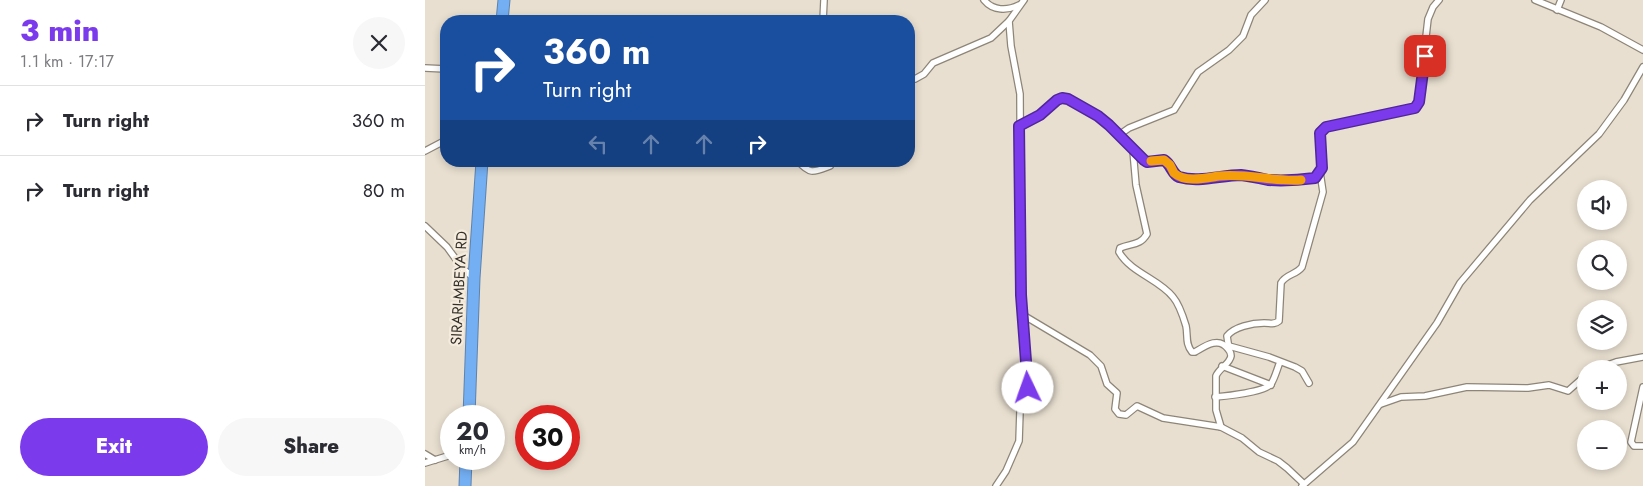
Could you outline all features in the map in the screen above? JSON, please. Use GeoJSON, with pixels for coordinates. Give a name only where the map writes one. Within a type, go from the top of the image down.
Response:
{"type":"FeatureCollection","features":[{"type":"Feature","properties":{"kind":"highway"},"geometry":{"type":"LineString","coordinates":[[503,15],[504,0]]}},
{"type":"Feature","properties":{"kind":"highway","name":"SIRARI-MBEYA RD"},"geometry":{"type":"LineString","coordinates":[[469,405],[474,278],[482,167]]}},
{"type":"Feature","properties":{"kind":"highway"},"geometry":{"type":"LineString","coordinates":[[465,486],[466,470]]}},
{"type":"Feature","properties":{"kind":"street"},"geometry":{"type":"LineString","coordinates":[[823,15],[824,0]]}},
{"type":"Feature","properties":{"kind":"street"},"geometry":{"type":"LineString","coordinates":[[983,0],[995,8],[1012,8],[1022,2]]}},
{"type":"Feature","properties":{"kind":"street"},"geometry":{"type":"LineString","coordinates":[[1119,135],[1129,128],[1174,110],[1198,72],[1229,50],[1241,38],[1246,31],[1251,15],[1265,0]]}},
{"type":"Feature","properties":{"kind":"street"},"geometry":{"type":"LineString","coordinates":[[1019,126],[1040,115],[1057,100],[1062,98],[1068,99],[1098,116],[1140,158],[1147,162],[1164,160],[1170,165],[1174,173],[1183,177],[1205,179],[1241,175],[1271,180],[1315,178],[1322,168],[1319,138],[1320,133],[1326,127],[1410,110],[1417,106],[1428,18],[1439,0]]}},
{"type":"Feature","properties":{"kind":"street"},"geometry":{"type":"LineString","coordinates":[[1535,0],[1601,27],[1643,50]]}},
{"type":"Feature","properties":{"kind":"street"},"geometry":{"type":"LineString","coordinates":[[1557,10],[1561,0]]}},
{"type":"Feature","properties":{"kind":"street"},"geometry":{"type":"LineString","coordinates":[[915,79],[919,78],[933,63],[991,38],[1009,21],[1022,2]]}},
{"type":"Feature","properties":{"kind":"street"},"geometry":{"type":"LineString","coordinates":[[996,486],[1017,447],[1020,411],[1028,388],[1020,262],[1020,94],[1011,46],[1009,21]]}},
{"type":"Feature","properties":{"kind":"street"},"geometry":{"type":"LineString","coordinates":[[1023,315],[1090,355],[1098,362],[1107,384],[1117,393],[1115,410],[1119,414],[1125,414],[1137,406],[1163,418],[1221,427],[1242,438],[1259,452],[1287,468],[1303,485],[1353,442],[1443,314],[1465,277],[1530,200],[1599,134],[1624,100],[1643,67]]}},
{"type":"Feature","properties":{"kind":"street"},"geometry":{"type":"LineString","coordinates":[[425,68],[440,69]]}},
{"type":"Feature","properties":{"kind":"street"},"geometry":{"type":"LineString","coordinates":[[425,151],[440,143]]}},
{"type":"Feature","properties":{"kind":"street"},"geometry":{"type":"LineString","coordinates":[[1133,151],[1137,185],[1147,234],[1141,241],[1122,247],[1119,252],[1124,259],[1159,284],[1174,298],[1184,320],[1188,346],[1192,352],[1214,342],[1221,343],[1229,349],[1280,362],[1300,370],[1309,383]]}},
{"type":"Feature","properties":{"kind":"street"},"geometry":{"type":"LineString","coordinates":[[803,167],[811,172],[827,167]]}},
{"type":"Feature","properties":{"kind":"street"},"geometry":{"type":"LineString","coordinates":[[1221,427],[1216,410],[1216,376],[1230,358],[1227,336],[1231,331],[1256,324],[1272,324],[1279,321],[1281,283],[1284,278],[1298,272],[1302,267],[1316,221],[1323,188],[1320,172]]}},
{"type":"Feature","properties":{"kind":"street"},"geometry":{"type":"LineString","coordinates":[[425,226],[447,247],[463,269],[474,278]]}},
{"type":"Feature","properties":{"kind":"street"},"geometry":{"type":"LineString","coordinates":[[1627,360],[1643,357]]}},
{"type":"Feature","properties":{"kind":"street"},"geometry":{"type":"LineString","coordinates":[[1215,397],[1238,395],[1271,385],[1280,362]]}},
{"type":"Feature","properties":{"kind":"street"},"geometry":{"type":"LineString","coordinates":[[1222,366],[1271,385]]}},
{"type":"Feature","properties":{"kind":"street"},"geometry":{"type":"LineString","coordinates":[[1380,404],[1401,397],[1425,396],[1467,387],[1528,388],[1549,385],[1568,391],[1577,383]]}},
{"type":"Feature","properties":{"kind":"street"},"geometry":{"type":"LineString","coordinates":[[1643,387],[1631,442],[1634,446],[1643,446]]}},
{"type":"Feature","properties":{"kind":"street"},"geometry":{"type":"LineString","coordinates":[[425,454],[435,460]]}},
{"type":"Feature","properties":{"kind":"street"},"geometry":{"type":"LineString","coordinates":[[425,463],[440,458]]}},
{"type":"Feature","properties":{"kind":"slow traffic"},"geometry":{"type":"LineString","coordinates":[[1151,161],[1164,160],[1170,165],[1176,176],[1179,177],[1205,179],[1241,175],[1271,180],[1301,180]]}},
{"type":"Feature","properties":{"kind":"route"},"geometry":{"type":"LineString","coordinates":[[1028,388],[1021,295],[1019,126],[1033,120],[1057,100],[1062,98],[1068,99],[1089,110],[1109,125],[1140,158],[1147,162],[1164,160],[1170,165],[1176,176],[1179,177],[1205,179],[1241,175],[1271,180],[1315,178],[1322,168],[1319,138],[1320,133],[1326,127],[1410,110],[1417,106],[1425,56]]}}]}
